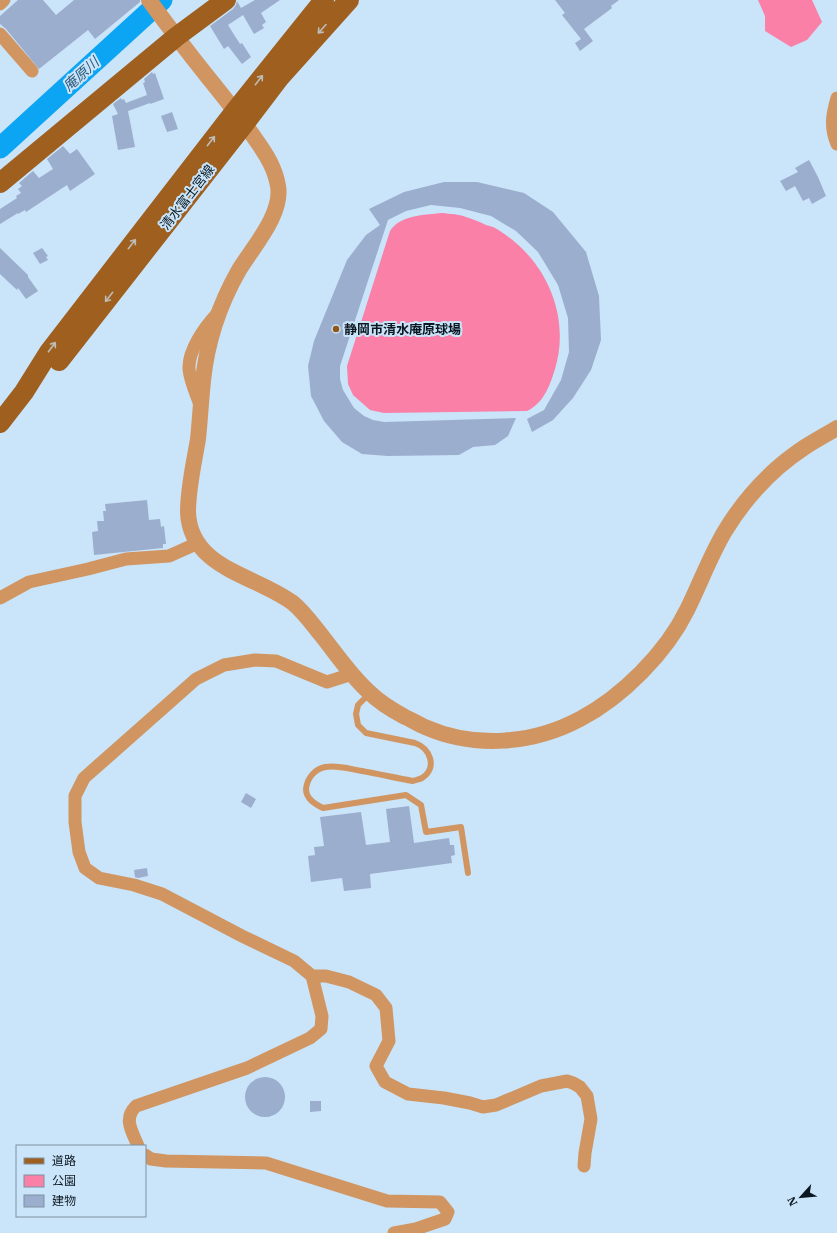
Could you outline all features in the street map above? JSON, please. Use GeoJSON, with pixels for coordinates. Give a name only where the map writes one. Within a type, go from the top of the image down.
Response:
{"type":"FeatureCollection","features":[{"type":"Feature","properties":{"kind":"main road"},"geometry":{"type":"LineString","coordinates":[[0,183],[176,36],[226,0]]}},
{"type":"Feature","properties":{"kind":"main road","name":"清水富士宮線"},"geometry":{"type":"LineString","coordinates":[[0,423],[24,392],[59,361],[240,117],[324,0]]}},
{"type":"Feature","properties":{"kind":"main road","name":"清水富士宮線"},"geometry":{"type":"LineString","coordinates":[[240,117],[280,77],[349,0]]}},
{"type":"Feature","properties":{"kind":"street"},"geometry":{"type":"LineString","coordinates":[[0,4],[4,0]]}},
{"type":"Feature","properties":{"kind":"street"},"geometry":{"type":"LineString","coordinates":[[149,0],[240,117],[271,163],[279,194],[274,214],[239,271],[217,314],[207,350],[198,436],[189,496],[188,515],[191,532],[207,555],[220,565],[266,587],[293,604],[310,620],[352,674],[370,693],[392,710],[425,727],[459,738],[476,740],[511,740],[535,736],[558,730],[583,718],[627,686],[644,670],[672,635],[686,613],[724,533],[754,491],[769,476],[805,446],[837,428]]}},
{"type":"Feature","properties":{"kind":"street"},"geometry":{"type":"LineString","coordinates":[[0,34],[32,71]]}},
{"type":"Feature","properties":{"kind":"street"},"geometry":{"type":"LineString","coordinates":[[837,98],[832,116],[834,136],[837,144]]}},
{"type":"Feature","properties":{"kind":"street"},"geometry":{"type":"LineString","coordinates":[[0,598],[29,582],[126,559],[169,556],[198,544]]}},
{"type":"Feature","properties":{"kind":"street"},"geometry":{"type":"LineString","coordinates":[[138,1145],[129,1122],[130,1112],[136,1106],[247,1068],[310,1038],[321,1029],[322,1016],[312,976],[294,961],[242,936],[162,894],[134,885],[99,878],[85,868],[79,852],[75,822],[75,796],[84,778],[196,679],[224,666],[255,660],[276,661],[327,682],[352,674]]}},
{"type":"Feature","properties":{"kind":"street"},"geometry":{"type":"LineString","coordinates":[[312,976],[326,976],[349,982],[376,995],[386,1008],[389,1041],[376,1066],[385,1082],[408,1094],[444,1098],[483,1107],[496,1105],[541,1086],[556,1082],[567,1082],[580,1087],[587,1096],[592,1120],[585,1153],[584,1166]]}},
{"type":"Feature","properties":{"kind":"street"},"geometry":{"type":"LineString","coordinates":[[146,1156],[151,1159],[185,1162],[266,1163],[387,1201],[440,1202],[448,1212],[446,1219],[416,1229],[394,1233]]}},
{"type":"Feature","properties":{"kind":"lane"},"geometry":{"type":"LineString","coordinates":[[370,693],[358,705],[356,714],[358,725],[366,733],[422,745],[429,754],[431,763],[428,772],[422,778],[413,781],[340,767],[325,767],[315,772],[308,780],[306,788],[307,795],[313,803],[323,808],[406,796],[421,805],[426,832],[461,827],[468,873]]}},
{"type":"Feature","properties":{"kind":"green space"},"geometry":{"type":"Polygon","coordinates":[[[758,0],[812,0],[822,22],[807,40],[791,47],[765,31],[765,16],[758,0]]]}},
{"type":"Feature","properties":{"kind":"green space"},"geometry":{"type":"Polygon","coordinates":[[[442,213],[463,216],[500,231],[516,243],[530,257],[542,273],[551,291],[557,310],[560,329],[559,349],[555,369],[546,393],[533,408],[527,411],[384,413],[370,410],[353,395],[348,384],[347,366],[390,231],[394,226],[406,219],[420,215],[442,213]]]}},
{"type":"Feature","properties":{"kind":"building"},"geometry":{"type":"Polygon","coordinates":[[[18,0],[43,0],[56,15],[74,0],[140,0],[140,2],[95,39],[88,30],[39,69],[6,29],[0,24],[0,16],[18,0]]]}},
{"type":"Feature","properties":{"kind":"building"},"geometry":{"type":"Polygon","coordinates":[[[255,0],[280,0],[261,13],[266,22],[262,25],[264,28],[254,34],[243,15],[228,25],[240,44],[242,43],[251,57],[242,64],[228,46],[224,49],[210,26],[233,9],[237,1],[241,8],[255,0]]]}},
{"type":"Feature","properties":{"kind":"building"},"geometry":{"type":"Polygon","coordinates":[[[555,0],[619,0],[611,6],[612,8],[584,29],[593,41],[580,51],[575,43],[581,39],[562,15],[565,13],[555,0]]]}},
{"type":"Feature","properties":{"kind":"building"},"geometry":{"type":"Polygon","coordinates":[[[152,72],[153,74],[155,73],[164,99],[128,111],[135,147],[118,150],[112,116],[118,114],[113,104],[121,98],[122,100],[124,99],[126,103],[147,95],[143,83],[145,82],[144,79],[152,72]]]}},
{"type":"Feature","properties":{"kind":"building"},"geometry":{"type":"Polygon","coordinates":[[[172,112],[178,129],[167,132],[161,116],[172,112]]]}},
{"type":"Feature","properties":{"kind":"building"},"geometry":{"type":"Polygon","coordinates":[[[63,146],[70,154],[77,149],[95,174],[70,191],[67,185],[26,212],[25,210],[18,213],[0,224],[0,209],[17,198],[16,196],[21,193],[18,189],[22,186],[19,183],[33,171],[39,178],[53,169],[47,159],[63,146]]]}},
{"type":"Feature","properties":{"kind":"building"},"geometry":{"type":"Polygon","coordinates":[[[809,160],[826,196],[812,204],[809,198],[803,201],[795,186],[786,191],[780,181],[798,172],[795,168],[809,160]]]}},
{"type":"Feature","properties":{"kind":"building","name":"静岡市清水庵原球場"},"geometry":{"type":"Polygon","coordinates":[[[444,182],[477,182],[524,193],[553,212],[586,252],[599,296],[601,340],[591,370],[573,398],[553,420],[532,432],[527,419],[544,410],[561,380],[569,352],[568,318],[558,285],[538,252],[516,231],[491,216],[460,208],[431,205],[406,211],[388,220],[340,366],[340,379],[343,390],[354,408],[364,416],[373,420],[384,422],[516,418],[508,436],[495,445],[473,447],[459,455],[388,456],[362,454],[342,442],[324,421],[311,396],[308,366],[314,341],[347,260],[366,235],[380,225],[369,209],[404,192],[444,182]]]}},
{"type":"Feature","properties":{"kind":"building"},"geometry":{"type":"Polygon","coordinates":[[[0,248],[28,275],[38,291],[26,299],[18,288],[17,290],[0,274],[0,248]]]}},
{"type":"Feature","properties":{"kind":"building"},"geometry":{"type":"Polygon","coordinates":[[[42,248],[48,256],[46,257],[48,260],[40,264],[33,253],[42,248]]]}},
{"type":"Feature","properties":{"kind":"building"},"geometry":{"type":"Polygon","coordinates":[[[147,500],[149,520],[160,519],[161,527],[164,526],[166,544],[163,544],[163,548],[94,555],[92,532],[98,531],[97,521],[104,521],[103,511],[106,511],[105,504],[147,500]]]}},
{"type":"Feature","properties":{"kind":"building"},"geometry":{"type":"Polygon","coordinates":[[[246,793],[256,799],[251,808],[241,802],[246,793]]]}},
{"type":"Feature","properties":{"kind":"building"},"geometry":{"type":"Polygon","coordinates":[[[409,806],[414,843],[449,838],[450,845],[454,845],[455,855],[451,856],[452,863],[370,874],[371,888],[344,891],[342,878],[311,882],[308,856],[315,855],[314,847],[324,846],[320,817],[361,812],[366,845],[390,842],[386,809],[409,806]]]}},
{"type":"Feature","properties":{"kind":"building"},"geometry":{"type":"Polygon","coordinates":[[[147,868],[148,876],[138,878],[135,877],[134,870],[147,868]]]}},
{"type":"Feature","properties":{"kind":"building"},"geometry":{"type":"Polygon","coordinates":[[[269,1077],[276,1080],[282,1086],[285,1097],[284,1105],[276,1114],[269,1117],[261,1117],[254,1114],[246,1105],[245,1093],[248,1086],[257,1078],[269,1077]]]}},
{"type":"Feature","properties":{"kind":"building"},"geometry":{"type":"Polygon","coordinates":[[[310,1101],[321,1101],[321,1111],[310,1112],[310,1101]]]}},
{"type":"Feature","properties":{"kind":"waterway","name":"庵原川"},"geometry":{"type":"LineString","coordinates":[[0,148],[162,0]]}},
{"type":"Feature","properties":{"kind":"place","name":"静岡市清水庵原球場"},"geometry":{"type":"Point","coordinates":[336,329]}}]}
